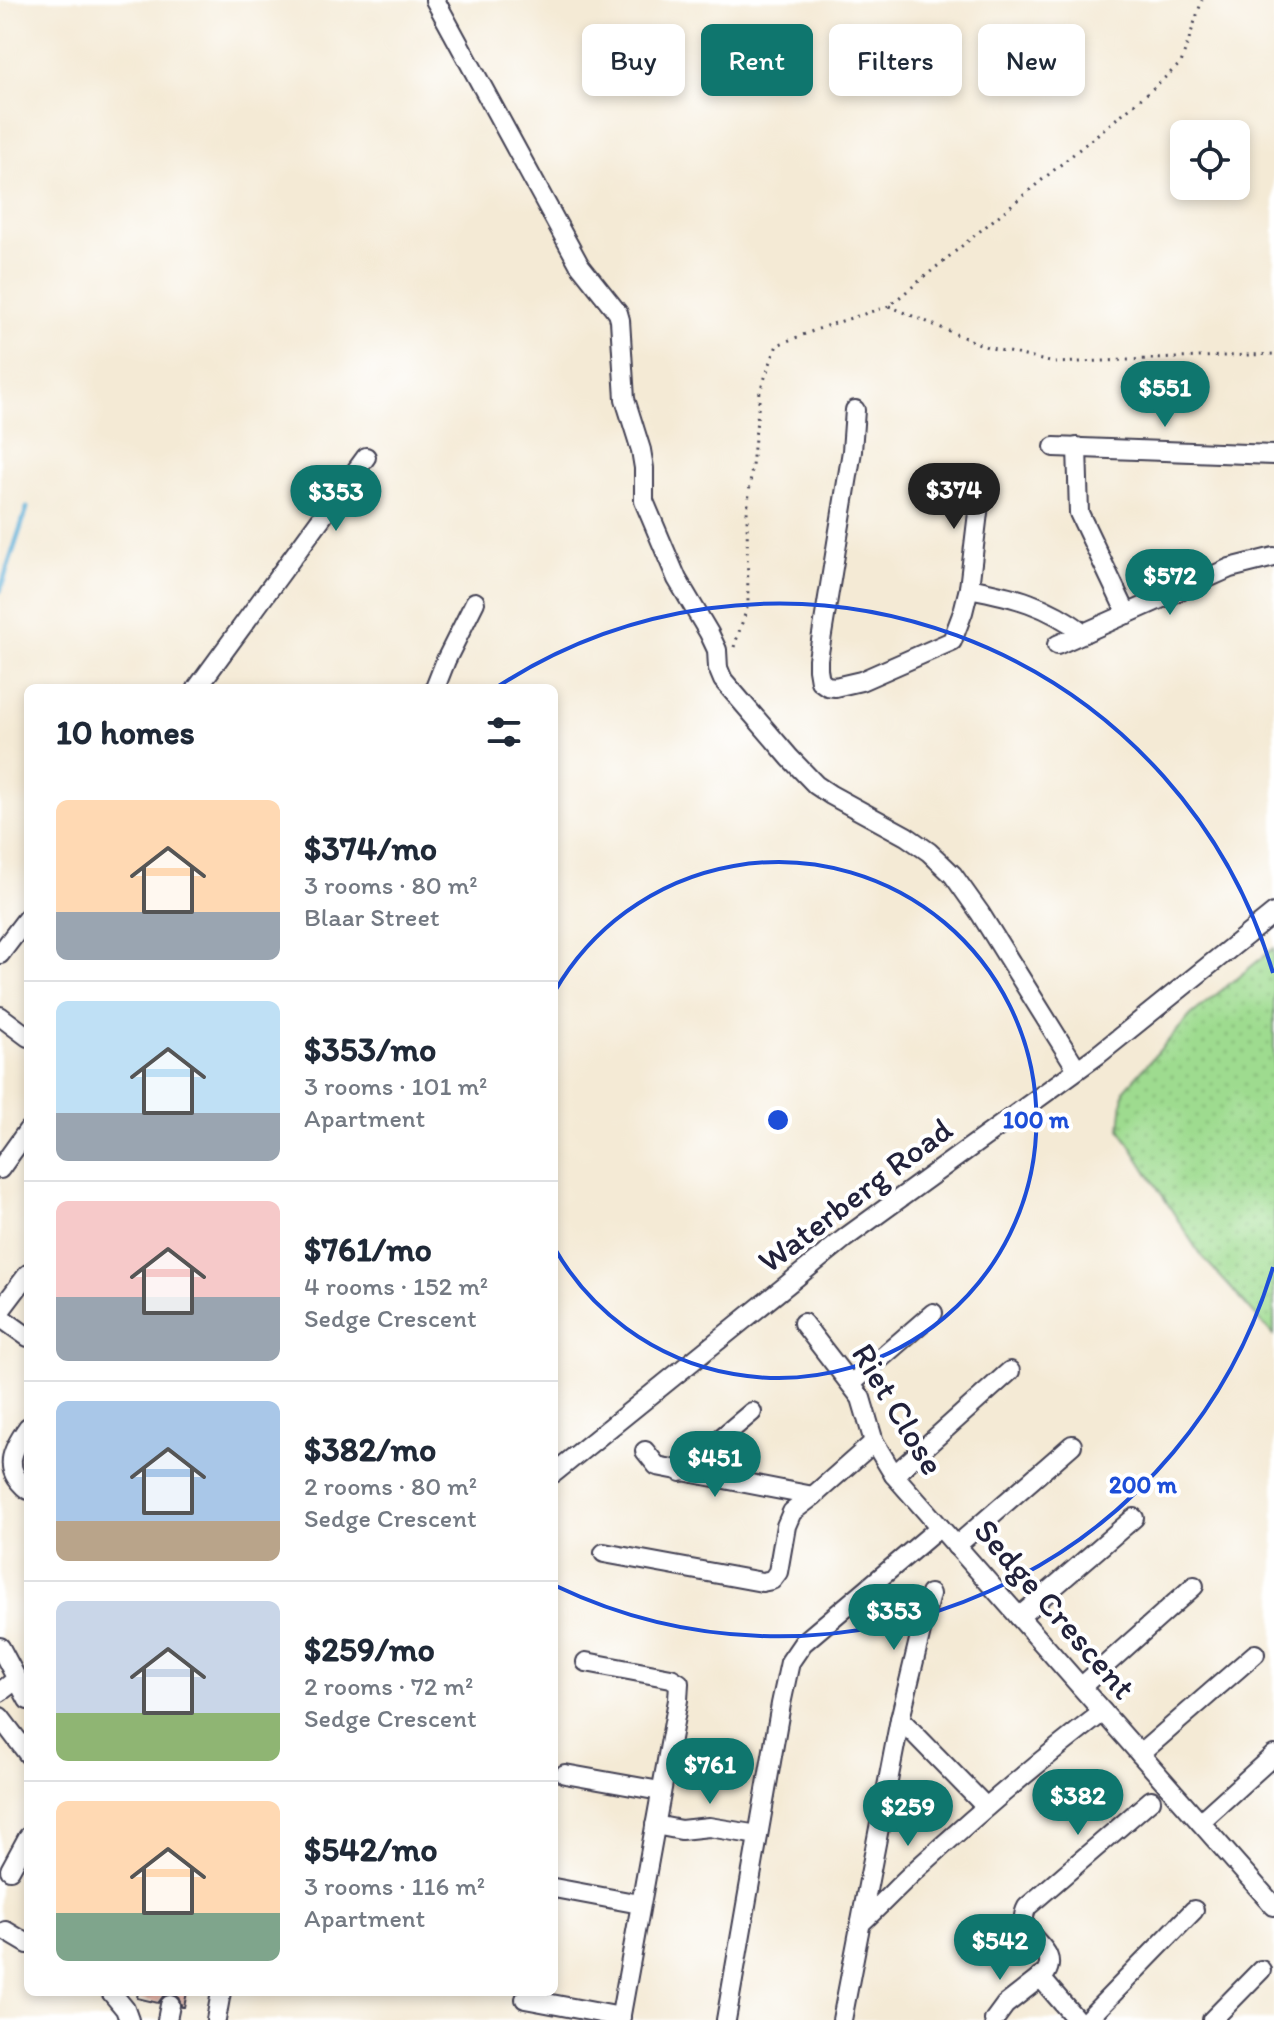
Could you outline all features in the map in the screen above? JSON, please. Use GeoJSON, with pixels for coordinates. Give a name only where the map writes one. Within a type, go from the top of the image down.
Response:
{"type":"FeatureCollection","features":[{"type":"Feature","properties":{"kind":"street"},"geometry":{"type":"LineString","coordinates":[[435,0],[579,264],[618,313],[625,399],[641,450],[644,501],[677,579],[713,642],[723,680],[816,785],[906,836],[953,875],[1077,1069]]}},
{"type":"Feature","properties":{"kind":"street"},"geometry":{"type":"LineString","coordinates":[[855,410],[852,451],[818,659],[820,681],[827,686],[840,687],[861,681],[952,641],[969,588],[982,479]]}},
{"type":"Feature","properties":{"kind":"street"},"geometry":{"type":"LineString","coordinates":[[1054,447],[1274,455]]}},
{"type":"Feature","properties":{"kind":"street"},"geometry":{"type":"LineString","coordinates":[[1077,447],[1079,513],[1127,614]]}},
{"type":"Feature","properties":{"kind":"street"},"geometry":{"type":"LineString","coordinates":[[200,684],[366,457]]}},
{"type":"Feature","properties":{"kind":"street"},"geometry":{"type":"LineString","coordinates":[[1057,645],[1230,568],[1274,557]]}},
{"type":"Feature","properties":{"kind":"street"},"geometry":{"type":"LineString","coordinates":[[969,588],[1022,599],[1045,608],[1084,633]]}},
{"type":"Feature","properties":{"kind":"street"},"geometry":{"type":"LineString","coordinates":[[437,684],[475,602]]}},
{"type":"Feature","properties":{"kind":"street","name":"Waterberg Road"},"geometry":{"type":"LineString","coordinates":[[558,1470],[845,1238],[1077,1069],[1274,913]]}},
{"type":"Feature","properties":{"kind":"street"},"geometry":{"type":"LineString","coordinates":[[0,954],[24,922]]}},
{"type":"Feature","properties":{"kind":"street"},"geometry":{"type":"LineString","coordinates":[[0,1016],[24,1034]]}},
{"type":"Feature","properties":{"kind":"street"},"geometry":{"type":"LineString","coordinates":[[0,1169],[24,1136]]}},
{"type":"Feature","properties":{"kind":"street"},"geometry":{"type":"LineString","coordinates":[[24,1280],[0,1314],[24,1334]]}},
{"type":"Feature","properties":{"kind":"street"},"geometry":{"type":"LineString","coordinates":[[851,1384],[933,1313]]}},
{"type":"Feature","properties":{"kind":"street","name":"Riet Close"},"geometry":{"type":"LineString","coordinates":[[803,1323],[861,1398],[874,1442],[894,1475],[940,1527]]}},
{"type":"Feature","properties":{"kind":"street"},"geometry":{"type":"LineString","coordinates":[[894,1475],[1010,1371]]}},
{"type":"Feature","properties":{"kind":"street"},"geometry":{"type":"LineString","coordinates":[[681,1472],[752,1412]]}},
{"type":"Feature","properties":{"kind":"street"},"geometry":{"type":"LineString","coordinates":[[24,1433],[15,1446],[11,1467],[24,1486]]}},
{"type":"Feature","properties":{"kind":"street"},"geometry":{"type":"LineString","coordinates":[[604,1553],[768,1582],[778,1572],[792,1512],[874,1442]]}},
{"type":"Feature","properties":{"kind":"street"},"geometry":{"type":"LineString","coordinates":[[956,1546],[1072,1445]]}},
{"type":"Feature","properties":{"kind":"street"},"geometry":{"type":"LineString","coordinates":[[645,1451],[657,1466],[813,1496]]}},
{"type":"Feature","properties":{"kind":"street"},"geometry":{"type":"LineString","coordinates":[[1019,1617],[1134,1518]]}},
{"type":"Feature","properties":{"kind":"street","name":"Sedge Crescent"},"geometry":{"type":"LineString","coordinates":[[726,2020],[785,1677],[793,1654],[818,1629],[940,1527],[1274,1906]]}},
{"type":"Feature","properties":{"kind":"street"},"geometry":{"type":"LineString","coordinates":[[1081,1687],[1194,1586]]}},
{"type":"Feature","properties":{"kind":"street"},"geometry":{"type":"LineString","coordinates":[[842,2020],[900,1719],[930,1594]]}},
{"type":"Feature","properties":{"kind":"street"},"geometry":{"type":"LineString","coordinates":[[0,1647],[24,1692]]}},
{"type":"Feature","properties":{"kind":"street"},"geometry":{"type":"LineString","coordinates":[[1140,1754],[1255,1654]]}},
{"type":"Feature","properties":{"kind":"street"},"geometry":{"type":"LineString","coordinates":[[525,1999],[620,2018],[678,1700],[679,1683],[671,1678],[586,1662]]}},
{"type":"Feature","properties":{"kind":"street"},"geometry":{"type":"LineString","coordinates":[[0,1692],[17,1679]]}},
{"type":"Feature","properties":{"kind":"street"},"geometry":{"type":"LineString","coordinates":[[861,1923],[986,1807],[1103,1712]]}},
{"type":"Feature","properties":{"kind":"street"},"geometry":{"type":"LineString","coordinates":[[0,1717],[24,1749]]}},
{"type":"Feature","properties":{"kind":"street"},"geometry":{"type":"LineString","coordinates":[[900,1719],[986,1807]]}},
{"type":"Feature","properties":{"kind":"street"},"geometry":{"type":"LineString","coordinates":[[1200,1822],[1274,1755]]}},
{"type":"Feature","properties":{"kind":"street"},"geometry":{"type":"LineString","coordinates":[[565,1774],[660,1791]]}},
{"type":"Feature","properties":{"kind":"street"},"geometry":{"type":"LineString","coordinates":[[994,2020],[1005,2005],[1049,1969],[1050,1961],[1045,1952],[1024,1925],[1024,1911],[1151,1800]]}},
{"type":"Feature","properties":{"kind":"street"},"geometry":{"type":"LineString","coordinates":[[655,1825],[681,1830],[709,1827],[758,1835]]}},
{"type":"Feature","properties":{"kind":"street"},"geometry":{"type":"LineString","coordinates":[[5,1874],[24,1843]]}},
{"type":"Feature","properties":{"kind":"street"},"geometry":{"type":"LineString","coordinates":[[5,1874],[24,1862]]}},
{"type":"Feature","properties":{"kind":"street"},"geometry":{"type":"LineString","coordinates":[[1260,1890],[1274,1877]]}},
{"type":"Feature","properties":{"kind":"street"},"geometry":{"type":"LineString","coordinates":[[558,1889],[640,1904]]}},
{"type":"Feature","properties":{"kind":"street"},"geometry":{"type":"LineString","coordinates":[[1087,2020],[1194,1910]]}},
{"type":"Feature","properties":{"kind":"street"},"geometry":{"type":"LineString","coordinates":[[6,1931],[24,1942]]}},
{"type":"Feature","properties":{"kind":"street"},"geometry":{"type":"LineString","coordinates":[[1212,2020],[1261,1970]]}},
{"type":"Feature","properties":{"kind":"street"},"geometry":{"type":"LineString","coordinates":[[1040,1977],[1077,2020]]}},
{"type":"Feature","properties":{"kind":"street"},"geometry":{"type":"LineString","coordinates":[[114,1996],[129,2020]]}},
{"type":"Feature","properties":{"kind":"street"},"geometry":{"type":"LineString","coordinates":[[216,2020],[220,1996]]}},
{"type":"Feature","properties":{"kind":"path"},"geometry":{"type":"LineString","coordinates":[[733,650],[748,605],[747,513],[760,391],[777,345],[889,306],[1181,63],[1202,0]]}},
{"type":"Feature","properties":{"kind":"path"},"geometry":{"type":"LineString","coordinates":[[889,306],[987,347],[1054,363],[1274,354]]}},
{"type":"Feature","properties":{"kind":"green space"},"geometry":{"type":"Polygon","coordinates":[[[1274,948],[1274,1336],[1199,1253],[1120,1129],[1124,1090],[1191,1015],[1274,948]]]}},
{"type":"Feature","properties":{"kind":"building"},"geometry":{"type":"Polygon","coordinates":[[[137,1996],[163,1996],[158,2003],[137,1996]]]}},
{"type":"Feature","properties":{"kind":"building"},"geometry":{"type":"Polygon","coordinates":[[[186,1996],[184,2007],[182,2007],[178,1997],[186,1996]]]}},
{"type":"Feature","properties":{"kind":"waterway"},"geometry":{"type":"LineString","coordinates":[[0,591],[27,508]]}}]}
